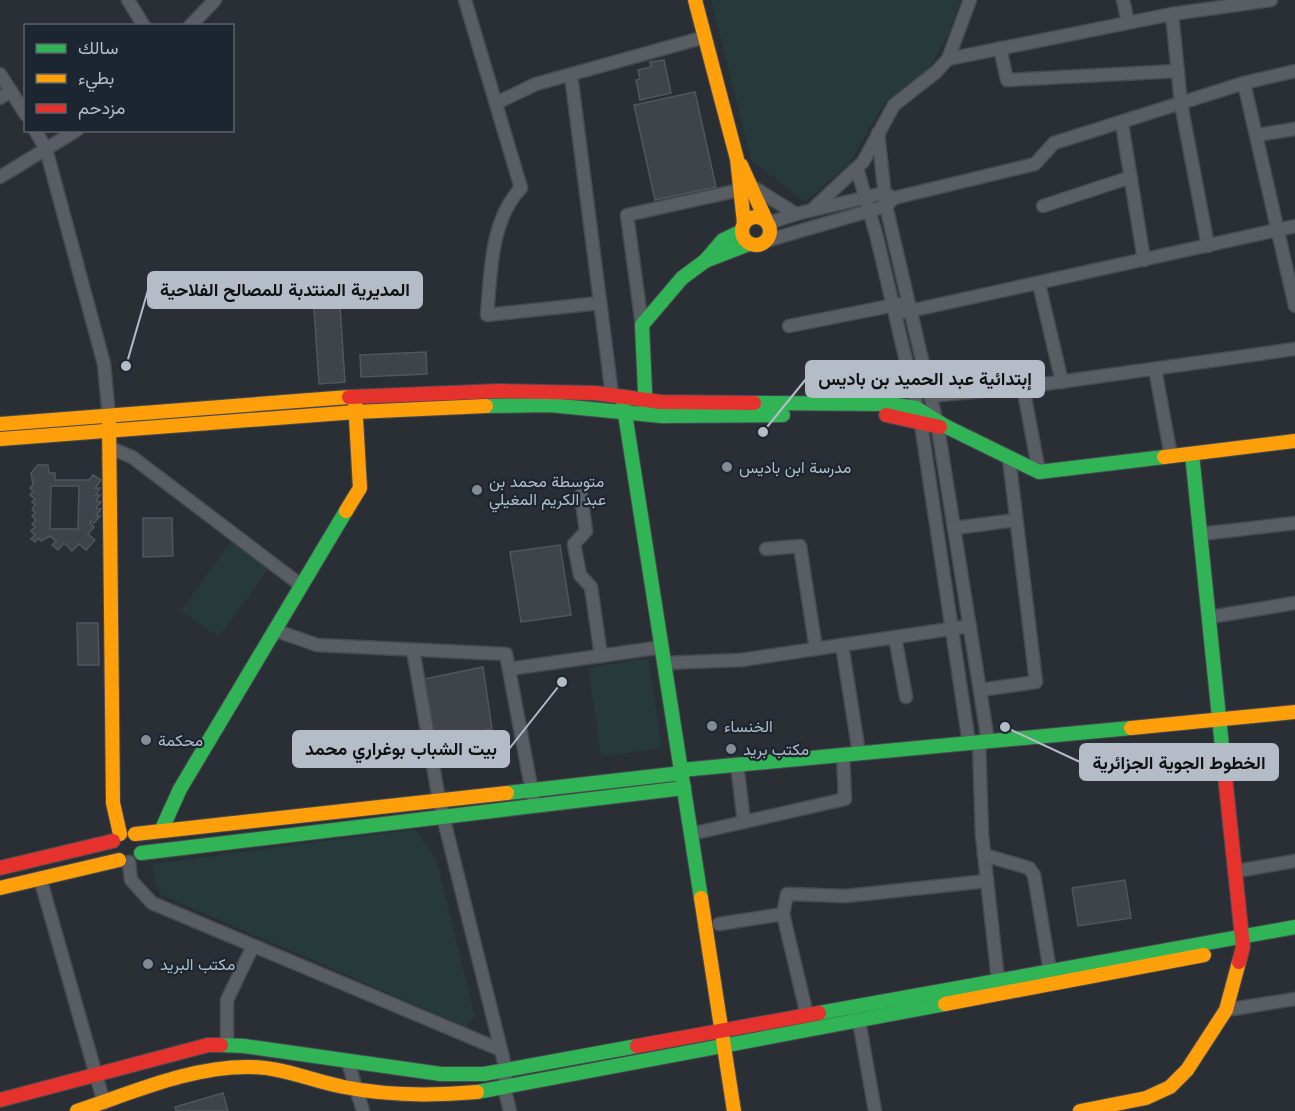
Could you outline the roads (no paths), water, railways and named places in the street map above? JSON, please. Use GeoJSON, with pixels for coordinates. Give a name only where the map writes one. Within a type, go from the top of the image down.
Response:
{"type":"FeatureCollection","features":[{"type":"Feature","properties":{"kind":"main road"},"geometry":{"type":"LineString","coordinates":[[695,0],[746,188],[768,222],[771,232],[769,240],[763,244],[749,244],[718,258],[705,261]]}},
{"type":"Feature","properties":{"kind":"main road"},"geometry":{"type":"LineString","coordinates":[[746,188],[743,227],[749,244]]}},
{"type":"Feature","properties":{"kind":"main road"},"geometry":{"type":"LineString","coordinates":[[646,407],[642,325],[682,278],[705,261],[713,249],[743,227],[751,218],[759,217],[768,222]]}},
{"type":"Feature","properties":{"kind":"main road"},"geometry":{"type":"LineString","coordinates":[[0,424],[354,397],[499,391],[617,396],[646,407],[893,415],[921,424],[940,424]]}},
{"type":"Feature","properties":{"kind":"main road"},"geometry":{"type":"LineString","coordinates":[[617,396],[625,412],[735,1111]]}},
{"type":"Feature","properties":{"kind":"main road"},"geometry":{"type":"LineString","coordinates":[[161,831],[180,789],[360,489],[354,397]]}},
{"type":"Feature","properties":{"kind":"main road"},"geometry":{"type":"LineString","coordinates":[[0,439],[356,412],[539,405],[625,412],[646,407],[890,404],[916,408],[940,424],[1039,472],[1295,441]]}},
{"type":"Feature","properties":{"kind":"main road"},"geometry":{"type":"LineString","coordinates":[[109,417],[113,803],[116,838],[112,852],[124,861]]}},
{"type":"Feature","properties":{"kind":"main road"},"geometry":{"type":"LineString","coordinates":[[1080,1111],[1146,1098],[1170,1087],[1187,1070],[1226,1010],[1244,942],[1192,454]]}},
{"type":"Feature","properties":{"kind":"main road"},"geometry":{"type":"LineString","coordinates":[[0,868],[135,834],[532,790],[737,764],[1295,712]]}},
{"type":"Feature","properties":{"kind":"main road"},"geometry":{"type":"LineString","coordinates":[[0,888],[124,861],[141,853],[684,788]]}},
{"type":"Feature","properties":{"kind":"main road"},"geometry":{"type":"LineString","coordinates":[[135,834],[141,843],[141,853]]}},
{"type":"Feature","properties":{"kind":"main road"},"geometry":{"type":"LineString","coordinates":[[0,1100],[208,1045],[226,1044],[441,1074],[484,1074],[807,1015],[858,1013],[1244,942],[1295,927]]}},
{"type":"Feature","properties":{"kind":"main road"},"geometry":{"type":"LineString","coordinates":[[77,1111],[202,1073],[253,1067],[356,1089],[441,1096],[504,1087],[724,1045],[998,980],[1244,942],[1295,938]]}},
{"type":"Feature","properties":{"kind":"main road"},"geometry":{"type":"LineString","coordinates":[[244,1046],[244,1068]]}},
{"type":"Feature","properties":{"kind":"main road"},"geometry":{"type":"LineString","coordinates":[[441,1074],[441,1096]]}},
{"type":"Feature","properties":{"kind":"street"},"geometry":{"type":"LineString","coordinates":[[128,0],[143,24]]}},
{"type":"Feature","properties":{"kind":"street"},"geometry":{"type":"LineString","coordinates":[[192,24],[215,0]]}},
{"type":"Feature","properties":{"kind":"street"},"geometry":{"type":"LineString","coordinates":[[465,0],[521,188],[512,197],[501,221],[492,261],[487,315],[600,303]]}},
{"type":"Feature","properties":{"kind":"street"},"geometry":{"type":"LineString","coordinates":[[811,210],[857,168],[894,105],[936,72],[948,59],[970,0]]}},
{"type":"Feature","properties":{"kind":"street"},"geometry":{"type":"LineString","coordinates":[[1123,0],[1128,22]]}},
{"type":"Feature","properties":{"kind":"street"},"geometry":{"type":"LineString","coordinates":[[948,59],[1128,22],[1271,0]]}},
{"type":"Feature","properties":{"kind":"street"},"geometry":{"type":"LineString","coordinates":[[1172,14],[1181,104],[1208,246]]}},
{"type":"Feature","properties":{"kind":"street"},"geometry":{"type":"LineString","coordinates":[[496,103],[536,84],[705,37]]}},
{"type":"Feature","properties":{"kind":"street"},"geometry":{"type":"LineString","coordinates":[[1000,48],[1007,80],[1178,71]]}},
{"type":"Feature","properties":{"kind":"street"},"geometry":{"type":"LineString","coordinates":[[768,222],[865,197],[888,199],[1035,164],[1054,143],[1122,124],[1244,83],[1295,71]]}},
{"type":"Feature","properties":{"kind":"street"},"geometry":{"type":"LineString","coordinates":[[0,74],[5,95],[24,113]]}},
{"type":"Feature","properties":{"kind":"street"},"geometry":{"type":"LineString","coordinates":[[571,75],[600,303],[617,396]]}},
{"type":"Feature","properties":{"kind":"street"},"geometry":{"type":"LineString","coordinates":[[1244,83],[1295,306]]}},
{"type":"Feature","properties":{"kind":"street"},"geometry":{"type":"LineString","coordinates":[[1122,124],[1144,260]]}},
{"type":"Feature","properties":{"kind":"street"},"geometry":{"type":"LineString","coordinates":[[1257,135],[1295,129]]}},
{"type":"Feature","properties":{"kind":"street"},"geometry":{"type":"LineString","coordinates":[[36,132],[46,149],[104,364],[109,417]]}},
{"type":"Feature","properties":{"kind":"street"},"geometry":{"type":"LineString","coordinates":[[0,177],[74,132]]}},
{"type":"Feature","properties":{"kind":"street"},"geometry":{"type":"LineString","coordinates":[[878,133],[888,199],[910,307],[930,396],[940,424],[980,690],[979,742],[984,855],[998,980]]}},
{"type":"Feature","properties":{"kind":"street"},"geometry":{"type":"LineString","coordinates":[[857,168],[921,424],[952,629],[979,742]]}},
{"type":"Feature","properties":{"kind":"street"},"geometry":{"type":"LineString","coordinates":[[1043,206],[1131,177]]}},
{"type":"Feature","properties":{"kind":"street"},"geometry":{"type":"LineString","coordinates":[[642,325],[627,214],[746,188],[796,214]]}},
{"type":"Feature","properties":{"kind":"street"},"geometry":{"type":"LineString","coordinates":[[769,240],[869,212],[888,199]]}},
{"type":"Feature","properties":{"kind":"street"},"geometry":{"type":"LineString","coordinates":[[789,326],[1039,284],[1295,226]]}},
{"type":"Feature","properties":{"kind":"street"},"geometry":{"type":"LineString","coordinates":[[1039,284],[1062,382]]}},
{"type":"Feature","properties":{"kind":"street"},"geometry":{"type":"LineString","coordinates":[[930,396],[1062,382],[1295,349]]}},
{"type":"Feature","properties":{"kind":"street"},"geometry":{"type":"LineString","coordinates":[[1155,369],[1171,456]]}},
{"type":"Feature","properties":{"kind":"street"},"geometry":{"type":"LineString","coordinates":[[1023,387],[1039,472]]}},
{"type":"Feature","properties":{"kind":"street"},"geometry":{"type":"LineString","coordinates":[[110,448],[132,457],[302,586]]}},
{"type":"Feature","properties":{"kind":"street"},"geometry":{"type":"LineString","coordinates":[[980,690],[1035,682],[1009,458]]}},
{"type":"Feature","properties":{"kind":"street"},"geometry":{"type":"LineString","coordinates":[[581,495],[586,531],[574,544],[580,575],[591,587],[601,656]]}},
{"type":"Feature","properties":{"kind":"street"},"geometry":{"type":"LineString","coordinates":[[955,528],[1016,520]]}},
{"type":"Feature","properties":{"kind":"street"},"geometry":{"type":"LineString","coordinates":[[1201,534],[1295,523]]}},
{"type":"Feature","properties":{"kind":"street"},"geometry":{"type":"LineString","coordinates":[[766,549],[800,546],[816,649]]}},
{"type":"Feature","properties":{"kind":"street"},"geometry":{"type":"LineString","coordinates":[[1210,617],[1295,603]]}},
{"type":"Feature","properties":{"kind":"street"},"geometry":{"type":"LineString","coordinates":[[664,663],[741,660],[970,626]]}},
{"type":"Feature","properties":{"kind":"street"},"geometry":{"type":"LineString","coordinates":[[274,630],[317,645],[506,654],[535,806]]}},
{"type":"Feature","properties":{"kind":"street"},"geometry":{"type":"LineString","coordinates":[[895,637],[906,697]]}},
{"type":"Feature","properties":{"kind":"street"},"geometry":{"type":"LineString","coordinates":[[842,645],[859,753]]}},
{"type":"Feature","properties":{"kind":"street"},"geometry":{"type":"LineString","coordinates":[[509,669],[662,647]]}},
{"type":"Feature","properties":{"kind":"street"},"geometry":{"type":"LineString","coordinates":[[413,650],[443,817],[506,1070],[504,1087],[510,1111]]}},
{"type":"Feature","properties":{"kind":"street"},"geometry":{"type":"LineString","coordinates":[[691,834],[845,799],[843,754]]}},
{"type":"Feature","properties":{"kind":"street"},"geometry":{"type":"LineString","coordinates":[[737,764],[744,822]]}},
{"type":"Feature","properties":{"kind":"street"},"geometry":{"type":"LineString","coordinates":[[984,855],[1029,868],[1034,875],[1050,971]]}},
{"type":"Feature","properties":{"kind":"street"},"geometry":{"type":"LineString","coordinates":[[124,861],[131,880],[152,903],[501,1050]]}},
{"type":"Feature","properties":{"kind":"street"},"geometry":{"type":"LineString","coordinates":[[1237,871],[1295,861]]}},
{"type":"Feature","properties":{"kind":"street"},"geometry":{"type":"LineString","coordinates":[[40,878],[104,1103]]}},
{"type":"Feature","properties":{"kind":"street"},"geometry":{"type":"LineString","coordinates":[[807,1015],[783,914],[787,894],[846,896],[987,881]]}},
{"type":"Feature","properties":{"kind":"street"},"geometry":{"type":"LineString","coordinates":[[720,924],[783,914]]}},
{"type":"Feature","properties":{"kind":"street"},"geometry":{"type":"LineString","coordinates":[[226,1044],[227,1000],[253,945]]}},
{"type":"Feature","properties":{"kind":"street"},"geometry":{"type":"LineString","coordinates":[[1226,1010],[1295,999]]}},
{"type":"Feature","properties":{"kind":"street"},"geometry":{"type":"LineString","coordinates":[[858,1013],[874,1111]]}},
{"type":"Feature","properties":{"kind":"street"},"geometry":{"type":"LineString","coordinates":[[348,1062],[363,1111]]}},
{"type":"Feature","properties":{"kind":"place","name":"المديرية المنتدبة للمصالح الفلاحية"},"geometry":{"type":"Point","coordinates":[126,366]}},
{"type":"Feature","properties":{"kind":"place","name":"إبتدائية عبد الحميد بن باديس"},"geometry":{"type":"Point","coordinates":[763,432]}},
{"type":"Feature","properties":{"kind":"place","name":"مدرسة ابن باديس"},"geometry":{"type":"Point","coordinates":[727,467]}},
{"type":"Feature","properties":{"kind":"place","name":"متوسطة محمد بن عبد الكريم المغيلي"},"geometry":{"type":"Point","coordinates":[477,490]}},
{"type":"Feature","properties":{"kind":"place","name":"بيت الشباب بوغراري محمد"},"geometry":{"type":"Point","coordinates":[562,682]}},
{"type":"Feature","properties":{"kind":"place","name":"الخنساء"},"geometry":{"type":"Point","coordinates":[712,726]}},
{"type":"Feature","properties":{"kind":"place","name":"الخطوط الجوية الجزائرية"},"geometry":{"type":"Point","coordinates":[1005,727]}},
{"type":"Feature","properties":{"kind":"place","name":"محكمة"},"geometry":{"type":"Point","coordinates":[146,740]}},
{"type":"Feature","properties":{"kind":"place","name":"مكتب بريد"},"geometry":{"type":"Point","coordinates":[731,749]}},
{"type":"Feature","properties":{"kind":"place","name":"مكتب البريد"},"geometry":{"type":"Point","coordinates":[148,964]}}]}
